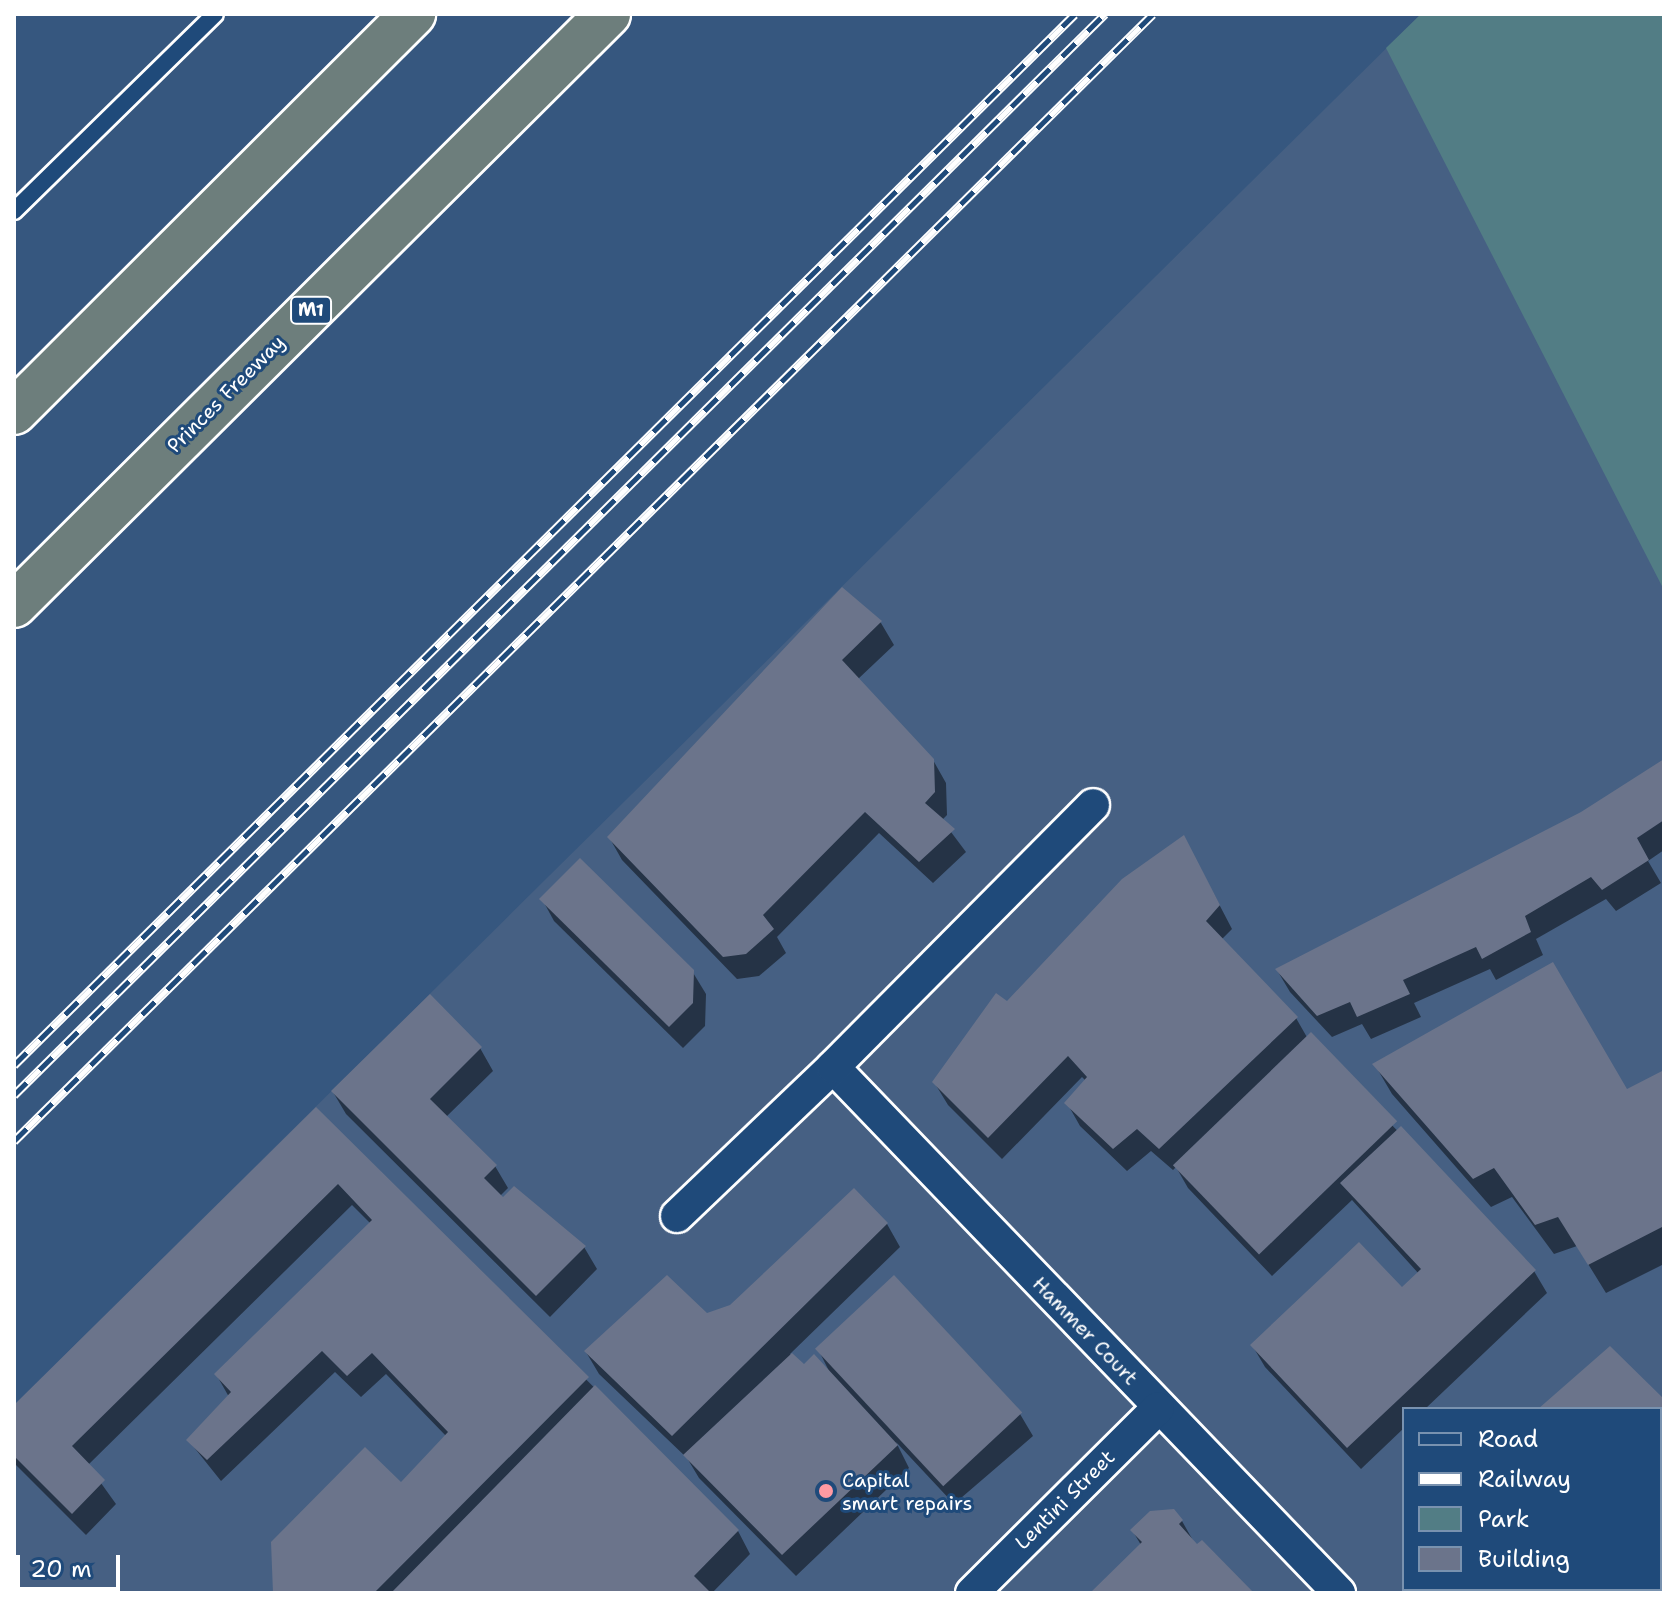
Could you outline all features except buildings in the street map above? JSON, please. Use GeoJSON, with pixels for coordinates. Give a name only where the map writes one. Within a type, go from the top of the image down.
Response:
{"type":"FeatureCollection","features":[{"type":"Feature","properties":{"kind":"highway"},"geometry":{"type":"LineString","coordinates":[[14,412],[413,14]]}},
{"type":"Feature","properties":{"kind":"highway","name":"Princes Freeway"},"geometry":{"type":"LineString","coordinates":[[14,605],[608,14]]}},
{"type":"Feature","properties":{"kind":"street"},"geometry":{"type":"LineString","coordinates":[[677,1216],[833,1067],[1093,805]]}},
{"type":"Feature","properties":{"kind":"street","name":"Hammer Court"},"geometry":{"type":"LineString","coordinates":[[833,1067],[1339,1593]]}},
{"type":"Feature","properties":{"kind":"street","name":"Lentini Street"},"geometry":{"type":"LineString","coordinates":[[972,1593],[1158,1408]]}},
{"type":"Feature","properties":{"kind":"lane"},"geometry":{"type":"LineString","coordinates":[[14,211],[215,14]]}},
{"type":"Feature","properties":{"kind":"shaded area"},"geometry":{"type":"Polygon","coordinates":[[[1421,14],[1664,14],[1664,1593],[14,1593],[14,1405],[1421,14]]]}},
{"type":"Feature","properties":{"kind":"green space"},"geometry":{"type":"Polygon","coordinates":[[[1421,14],[1664,14],[1664,590],[1386,48],[1421,14]]]}},
{"type":"Feature","properties":{"kind":"railway"},"geometry":{"type":"LineString","coordinates":[[14,1065],[1075,14]]}},
{"type":"Feature","properties":{"kind":"railway"},"geometry":{"type":"LineString","coordinates":[[14,1095],[1105,14]]}},
{"type":"Feature","properties":{"kind":"railway"},"geometry":{"type":"LineString","coordinates":[[14,1141],[1153,14]]}},
{"type":"Feature","properties":{"kind":"place","name":"Capital smart repairs"},"geometry":{"type":"Point","coordinates":[826,1491]}}]}
